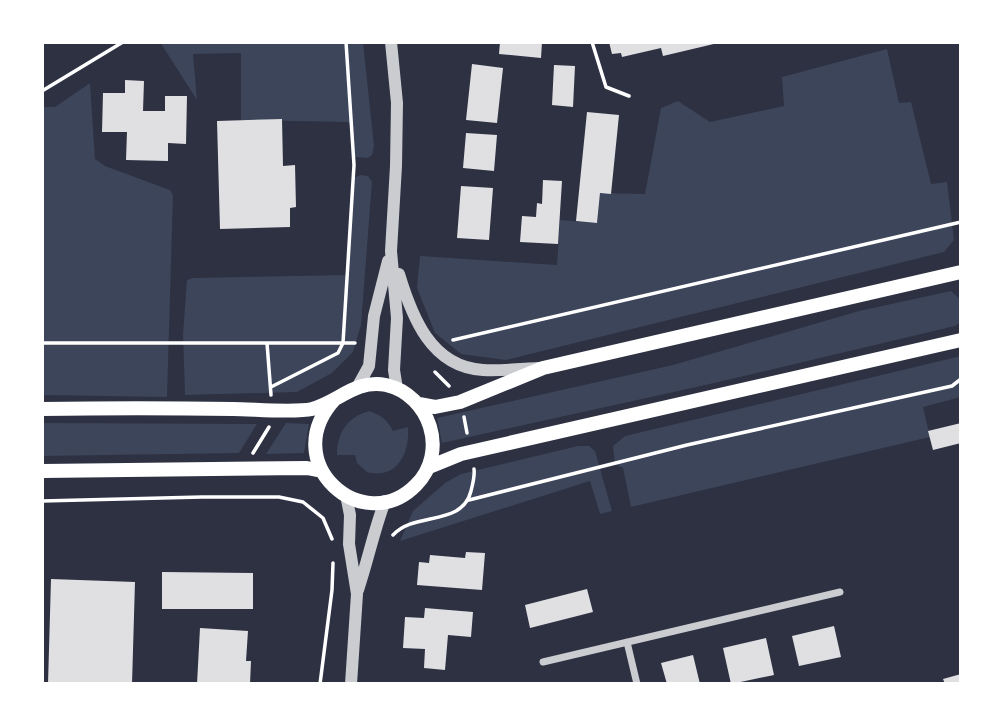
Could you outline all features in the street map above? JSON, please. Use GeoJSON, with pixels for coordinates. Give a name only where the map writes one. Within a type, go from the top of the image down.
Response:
{"type":"FeatureCollection","features":[{"type":"Feature","properties":{"kind":"main road"},"geometry":{"type":"LineString","coordinates":[[418,404],[435,407],[460,402],[543,368],[961,272]]}},
{"type":"Feature","properties":{"kind":"main road"},"geometry":{"type":"LineString","coordinates":[[429,467],[461,454],[961,340]]}},
{"type":"Feature","properties":{"kind":"main road"},"geometry":{"type":"LineString","coordinates":[[42,409],[312,409],[358,386],[384,385],[397,389],[418,404],[426,415],[433,441],[429,467],[416,486],[385,502],[372,503],[336,489],[322,471],[315,446],[316,433],[326,408],[335,399]]}},
{"type":"Feature","properties":{"kind":"main road"},"geometry":{"type":"LineString","coordinates":[[42,471],[307,468],[322,471]]}},
{"type":"Feature","properties":{"kind":"street"},"geometry":{"type":"LineString","coordinates":[[391,42],[397,103],[391,251],[397,318],[394,370],[397,389]]}},
{"type":"Feature","properties":{"kind":"street"},"geometry":{"type":"LineString","coordinates":[[358,386],[369,366],[374,316],[391,251]]}},
{"type":"Feature","properties":{"kind":"street"},"geometry":{"type":"LineString","coordinates":[[391,251],[415,321],[442,355],[459,364],[481,370],[543,368]]}},
{"type":"Feature","properties":{"kind":"street"},"geometry":{"type":"LineString","coordinates":[[346,495],[349,514],[348,544],[357,594]]}},
{"type":"Feature","properties":{"kind":"street"},"geometry":{"type":"LineString","coordinates":[[351,684],[357,594],[385,502]]}},
{"type":"Feature","properties":{"kind":"street"},"geometry":{"type":"LineString","coordinates":[[543,662],[839,592]]}},
{"type":"Feature","properties":{"kind":"street"},"geometry":{"type":"LineString","coordinates":[[627,642],[637,684]]}},
{"type":"Feature","properties":{"kind":"path"},"geometry":{"type":"LineString","coordinates":[[42,91],[123,42]]}},
{"type":"Feature","properties":{"kind":"path"},"geometry":{"type":"LineString","coordinates":[[271,387],[338,353],[343,343],[355,165],[346,42]]}},
{"type":"Feature","properties":{"kind":"path"},"geometry":{"type":"LineString","coordinates":[[592,42],[606,87],[629,96]]}},
{"type":"Feature","properties":{"kind":"path"},"geometry":{"type":"LineString","coordinates":[[442,355],[454,338],[961,222]]}},
{"type":"Feature","properties":{"kind":"path"},"geometry":{"type":"LineString","coordinates":[[42,343],[371,344]]}},
{"type":"Feature","properties":{"kind":"path"},"geometry":{"type":"LineString","coordinates":[[249,496],[253,450],[269,426],[271,409],[267,343]]}},
{"type":"Feature","properties":{"kind":"path"},"geometry":{"type":"LineString","coordinates":[[469,500],[687,445],[952,386],[961,379]]}},
{"type":"Feature","properties":{"kind":"path"},"geometry":{"type":"LineString","coordinates":[[42,501],[249,496],[279,498],[303,502],[323,518],[334,544]]}},
{"type":"Feature","properties":{"kind":"path"},"geometry":{"type":"LineString","coordinates":[[320,684],[332,590],[333,556]]}},
{"type":"Feature","properties":{"kind":"shaded area"},"geometry":{"type":"Polygon","coordinates":[[[160,42],[363,42],[374,146],[372,155],[368,158],[354,157],[352,124],[347,122],[241,120],[241,53],[193,54],[197,100],[160,42]]]}},
{"type":"Feature","properties":{"kind":"shaded area"},"geometry":{"type":"Polygon","coordinates":[[[887,49],[899,103],[911,102],[931,184],[947,182],[954,240],[944,252],[506,360],[461,354],[435,333],[417,288],[420,256],[557,265],[560,220],[597,223],[600,193],[645,194],[661,108],[678,101],[710,122],[784,106],[782,77],[887,49]]]}},
{"type":"Feature","properties":{"kind":"shaded area"},"geometry":{"type":"Polygon","coordinates":[[[90,83],[95,159],[105,166],[170,190],[173,195],[167,397],[42,395],[42,107],[55,107],[90,83]]]}},
{"type":"Feature","properties":{"kind":"shaded area"},"geometry":{"type":"Polygon","coordinates":[[[360,175],[368,176],[372,182],[361,325],[353,352],[332,373],[297,392],[185,395],[183,334],[187,280],[348,275],[354,178],[360,175]]]}},
{"type":"Feature","properties":{"kind":"shaded area"},"geometry":{"type":"Polygon","coordinates":[[[951,291],[961,300],[961,322],[955,326],[442,443],[437,418],[673,365],[859,311],[951,291]]]}},
{"type":"Feature","properties":{"kind":"shaded area"},"geometry":{"type":"Polygon","coordinates":[[[961,356],[961,397],[923,407],[930,437],[631,507],[623,468],[615,464],[613,446],[625,436],[961,356]]]}},
{"type":"Feature","properties":{"kind":"shaded area"},"geometry":{"type":"Polygon","coordinates":[[[369,411],[383,418],[393,431],[408,427],[404,455],[394,468],[386,472],[367,472],[357,463],[355,455],[337,455],[339,439],[345,427],[355,417],[369,411]]]}},
{"type":"Feature","properties":{"kind":"shaded area"},"geometry":{"type":"Polygon","coordinates":[[[42,423],[257,424],[239,453],[42,456],[42,423]]]}},
{"type":"Feature","properties":{"kind":"shaded area"},"geometry":{"type":"Polygon","coordinates":[[[286,423],[309,424],[304,453],[266,454],[286,423]]]}},
{"type":"Feature","properties":{"kind":"shaded area"},"geometry":{"type":"Polygon","coordinates":[[[578,446],[589,446],[595,451],[612,511],[600,514],[590,481],[400,541],[413,511],[445,483],[461,474],[578,446]]]}},
{"type":"Feature","properties":{"kind":"building"},"geometry":{"type":"Polygon","coordinates":[[[500,42],[542,42],[541,58],[499,54],[500,42]]]}},
{"type":"Feature","properties":{"kind":"building"},"geometry":{"type":"Polygon","coordinates":[[[609,42],[718,43],[663,56],[661,48],[622,57],[621,53],[612,54],[609,42]]]}},
{"type":"Feature","properties":{"kind":"building"},"geometry":{"type":"Polygon","coordinates":[[[472,64],[503,68],[497,123],[466,120],[472,64]]]}},
{"type":"Feature","properties":{"kind":"building"},"geometry":{"type":"Polygon","coordinates":[[[554,65],[575,66],[573,107],[552,105],[554,65]]]}},
{"type":"Feature","properties":{"kind":"building"},"geometry":{"type":"Polygon","coordinates":[[[125,80],[144,81],[143,111],[165,111],[165,96],[187,96],[186,144],[168,143],[168,161],[126,160],[127,132],[102,132],[103,93],[125,93],[125,80]]]}},
{"type":"Feature","properties":{"kind":"building"},"geometry":{"type":"Polygon","coordinates":[[[587,112],[619,115],[611,194],[600,193],[597,223],[576,221],[587,112]]]}},
{"type":"Feature","properties":{"kind":"building"},"geometry":{"type":"Polygon","coordinates":[[[282,119],[283,166],[295,165],[296,207],[290,208],[290,227],[220,229],[217,121],[282,119]]]}},
{"type":"Feature","properties":{"kind":"building"},"geometry":{"type":"Polygon","coordinates":[[[466,133],[497,135],[494,171],[463,168],[466,133]]]}},
{"type":"Feature","properties":{"kind":"building"},"geometry":{"type":"Polygon","coordinates":[[[543,180],[562,181],[558,244],[520,242],[522,216],[536,217],[537,203],[542,204],[543,180]]]}},
{"type":"Feature","properties":{"kind":"building"},"geometry":{"type":"Polygon","coordinates":[[[461,186],[493,188],[489,240],[457,238],[461,186]]]}},
{"type":"Feature","properties":{"kind":"building"},"geometry":{"type":"Polygon","coordinates":[[[961,423],[961,443],[933,450],[928,431],[961,423]]]}},
{"type":"Feature","properties":{"kind":"building"},"geometry":{"type":"Polygon","coordinates":[[[466,552],[485,553],[482,590],[417,585],[419,562],[429,563],[430,555],[465,558],[466,552]]]}},
{"type":"Feature","properties":{"kind":"building"},"geometry":{"type":"Polygon","coordinates":[[[162,572],[253,573],[253,609],[162,609],[162,572]]]}},
{"type":"Feature","properties":{"kind":"building"},"geometry":{"type":"Polygon","coordinates":[[[51,579],[135,582],[132,684],[48,684],[51,579]]]}},
{"type":"Feature","properties":{"kind":"building"},"geometry":{"type":"Polygon","coordinates":[[[587,589],[593,612],[530,628],[525,605],[587,589]]]}},
{"type":"Feature","properties":{"kind":"building"},"geometry":{"type":"Polygon","coordinates":[[[425,608],[473,612],[471,637],[448,635],[445,670],[424,668],[425,649],[403,648],[405,617],[424,618],[425,608]]]}},
{"type":"Feature","properties":{"kind":"building"},"geometry":{"type":"Polygon","coordinates":[[[834,626],[841,657],[799,666],[792,636],[834,626]]]}},
{"type":"Feature","properties":{"kind":"building"},"geometry":{"type":"Polygon","coordinates":[[[200,628],[248,631],[246,661],[251,661],[250,684],[197,684],[200,628]]]}},
{"type":"Feature","properties":{"kind":"building"},"geometry":{"type":"Polygon","coordinates":[[[766,638],[774,675],[731,684],[723,648],[766,638]]]}},
{"type":"Feature","properties":{"kind":"building"},"geometry":{"type":"Polygon","coordinates":[[[693,655],[700,684],[667,684],[661,663],[693,655]]]}},
{"type":"Feature","properties":{"kind":"building"},"geometry":{"type":"Polygon","coordinates":[[[961,674],[961,684],[945,684],[943,679],[961,674]]]}}]}
